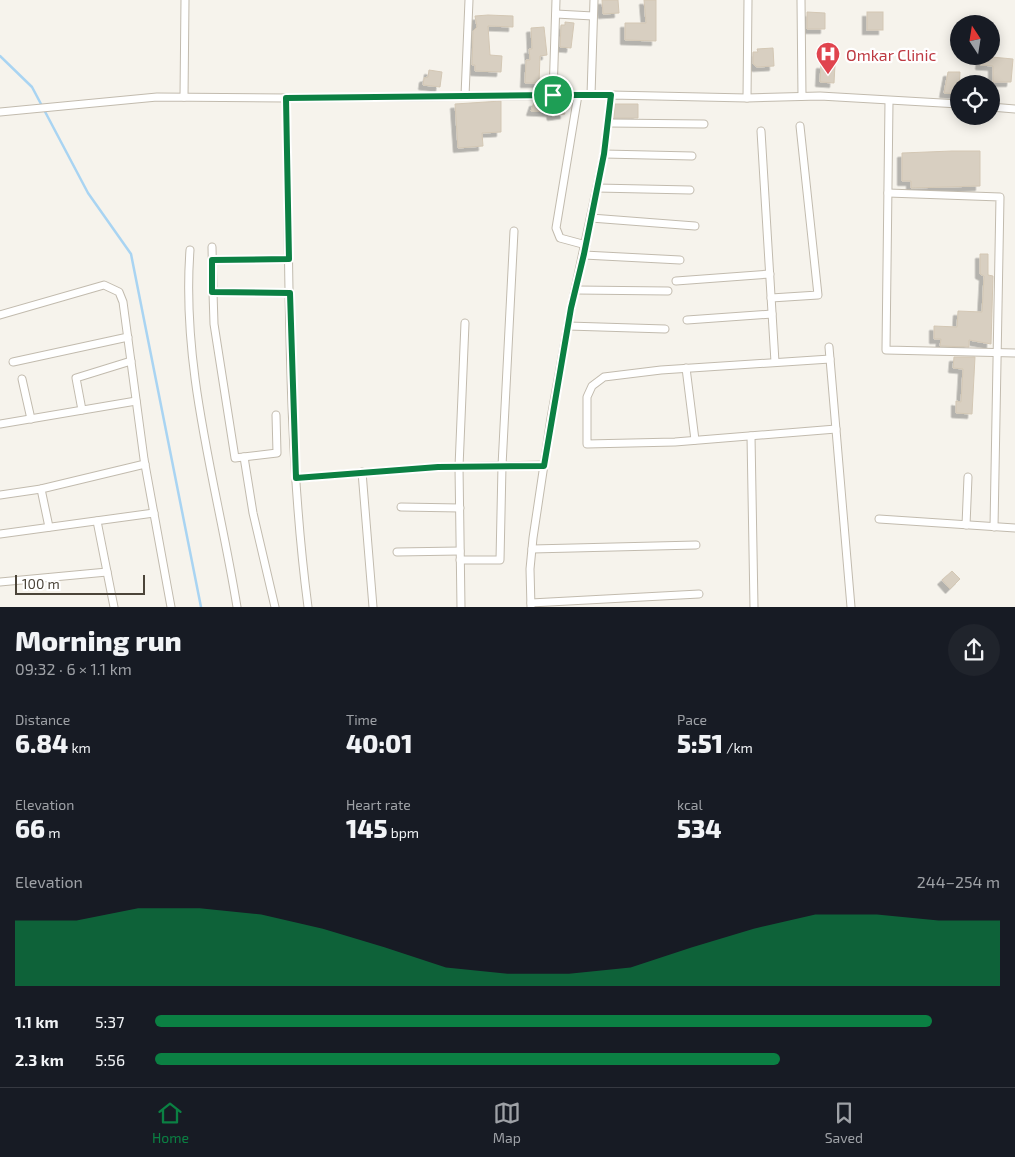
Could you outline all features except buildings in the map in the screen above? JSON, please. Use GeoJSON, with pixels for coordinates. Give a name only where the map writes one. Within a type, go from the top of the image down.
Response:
{"type":"FeatureCollection","features":[{"type":"Feature","properties":{"kind":"street"},"geometry":{"type":"LineString","coordinates":[[184,97],[185,0]]}},
{"type":"Feature","properties":{"kind":"street"},"geometry":{"type":"LineString","coordinates":[[465,96],[469,0]]}},
{"type":"Feature","properties":{"kind":"street"},"geometry":{"type":"LineString","coordinates":[[553,95],[556,0]]}},
{"type":"Feature","properties":{"kind":"street"},"geometry":{"type":"LineString","coordinates":[[591,95],[594,0]]}},
{"type":"Feature","properties":{"kind":"street"},"geometry":{"type":"LineString","coordinates":[[747,98],[748,0]]}},
{"type":"Feature","properties":{"kind":"street"},"geometry":{"type":"LineString","coordinates":[[801,0],[802,96]]}},
{"type":"Feature","properties":{"kind":"street"},"geometry":{"type":"LineString","coordinates":[[556,14],[593,16]]}},
{"type":"Feature","properties":{"kind":"street"},"geometry":{"type":"LineString","coordinates":[[578,95],[556,228],[560,238],[586,245]]}},
{"type":"Feature","properties":{"kind":"street"},"geometry":{"type":"LineString","coordinates":[[0,112],[157,97],[286,98],[611,95],[747,98],[802,96],[950,104]]}},
{"type":"Feature","properties":{"kind":"street"},"geometry":{"type":"LineString","coordinates":[[611,95],[604,154],[568,326],[544,466],[532,549],[531,605],[699,594]]}},
{"type":"Feature","properties":{"kind":"street"},"geometry":{"type":"LineString","coordinates":[[286,98],[296,478],[300,543],[308,607]]}},
{"type":"Feature","properties":{"kind":"street"},"geometry":{"type":"LineString","coordinates":[[889,102],[886,350],[1015,353]]}},
{"type":"Feature","properties":{"kind":"street"},"geometry":{"type":"LineString","coordinates":[[1000,108],[1015,109]]}},
{"type":"Feature","properties":{"kind":"street"},"geometry":{"type":"LineString","coordinates":[[608,123],[704,124]]}},
{"type":"Feature","properties":{"kind":"street"},"geometry":{"type":"LineString","coordinates":[[771,298],[818,295],[800,126]]}},
{"type":"Feature","properties":{"kind":"street"},"geometry":{"type":"LineString","coordinates":[[761,131],[775,362]]}},
{"type":"Feature","properties":{"kind":"street"},"geometry":{"type":"LineString","coordinates":[[604,154],[692,156]]}},
{"type":"Feature","properties":{"kind":"street"},"geometry":{"type":"LineString","coordinates":[[597,188],[690,190]]}},
{"type":"Feature","properties":{"kind":"street"},"geometry":{"type":"LineString","coordinates":[[888,193],[1000,197],[994,527]]}},
{"type":"Feature","properties":{"kind":"street"},"geometry":{"type":"LineString","coordinates":[[591,218],[695,226]]}},
{"type":"Feature","properties":{"kind":"street"},"geometry":{"type":"LineString","coordinates":[[460,560],[500,560],[502,466],[514,231]]}},
{"type":"Feature","properties":{"kind":"street"},"geometry":{"type":"LineString","coordinates":[[212,247],[214,324],[235,458],[278,453],[276,415]]}},
{"type":"Feature","properties":{"kind":"street"},"geometry":{"type":"LineString","coordinates":[[190,250],[188,285],[195,374],[237,607]]}},
{"type":"Feature","properties":{"kind":"street"},"geometry":{"type":"LineString","coordinates":[[584,254],[680,260]]}},
{"type":"Feature","properties":{"kind":"street"},"geometry":{"type":"LineString","coordinates":[[212,260],[289,259]]}},
{"type":"Feature","properties":{"kind":"street"},"geometry":{"type":"LineString","coordinates":[[676,281],[770,274]]}},
{"type":"Feature","properties":{"kind":"street"},"geometry":{"type":"LineString","coordinates":[[0,315],[104,285],[119,292],[123,302],[132,361],[145,464],[171,607]]}},
{"type":"Feature","properties":{"kind":"street"},"geometry":{"type":"LineString","coordinates":[[576,290],[668,291]]}},
{"type":"Feature","properties":{"kind":"street"},"geometry":{"type":"LineString","coordinates":[[212,292],[290,293]]}},
{"type":"Feature","properties":{"kind":"street"},"geometry":{"type":"LineString","coordinates":[[687,320],[772,314]]}},
{"type":"Feature","properties":{"kind":"street"},"geometry":{"type":"LineString","coordinates":[[461,607],[460,467],[465,323]]}},
{"type":"Feature","properties":{"kind":"street"},"geometry":{"type":"LineString","coordinates":[[568,326],[665,329]]}},
{"type":"Feature","properties":{"kind":"street"},"geometry":{"type":"LineString","coordinates":[[13,362],[128,337]]}},
{"type":"Feature","properties":{"kind":"street"},"geometry":{"type":"LineString","coordinates":[[829,347],[851,607]]}},
{"type":"Feature","properties":{"kind":"street"},"geometry":{"type":"LineString","coordinates":[[830,359],[686,368],[604,376],[592,386],[587,397],[587,444],[695,440],[836,429]]}},
{"type":"Feature","properties":{"kind":"street"},"geometry":{"type":"LineString","coordinates":[[82,410],[76,378],[132,361]]}},
{"type":"Feature","properties":{"kind":"street"},"geometry":{"type":"LineString","coordinates":[[686,368],[695,440]]}},
{"type":"Feature","properties":{"kind":"street"},"geometry":{"type":"LineString","coordinates":[[22,379],[31,419]]}},
{"type":"Feature","properties":{"kind":"street"},"geometry":{"type":"LineString","coordinates":[[0,424],[136,400]]}},
{"type":"Feature","properties":{"kind":"street"},"geometry":{"type":"LineString","coordinates":[[751,436],[754,607]]}},
{"type":"Feature","properties":{"kind":"street"},"geometry":{"type":"LineString","coordinates":[[244,457],[253,513],[275,607]]}},
{"type":"Feature","properties":{"kind":"street"},"geometry":{"type":"LineString","coordinates":[[0,495],[41,488],[145,464]]}},
{"type":"Feature","properties":{"kind":"street"},"geometry":{"type":"LineString","coordinates":[[296,478],[362,472],[460,467],[544,466]]}},
{"type":"Feature","properties":{"kind":"street"},"geometry":{"type":"LineString","coordinates":[[362,472],[373,607]]}},
{"type":"Feature","properties":{"kind":"street"},"geometry":{"type":"LineString","coordinates":[[966,525],[968,478]]}},
{"type":"Feature","properties":{"kind":"street"},"geometry":{"type":"LineString","coordinates":[[41,488],[49,527]]}},
{"type":"Feature","properties":{"kind":"street"},"geometry":{"type":"LineString","coordinates":[[401,507],[460,508]]}},
{"type":"Feature","properties":{"kind":"street"},"geometry":{"type":"LineString","coordinates":[[0,534],[154,513]]}},
{"type":"Feature","properties":{"kind":"street"},"geometry":{"type":"LineString","coordinates":[[879,519],[1015,528]]}},
{"type":"Feature","properties":{"kind":"street"},"geometry":{"type":"LineString","coordinates":[[97,521],[114,607]]}},
{"type":"Feature","properties":{"kind":"street"},"geometry":{"type":"LineString","coordinates":[[532,549],[696,545]]}},
{"type":"Feature","properties":{"kind":"street"},"geometry":{"type":"LineString","coordinates":[[397,552],[460,551]]}},
{"type":"Feature","properties":{"kind":"street"},"geometry":{"type":"LineString","coordinates":[[0,582],[107,572]]}},
{"type":"Feature","properties":{"kind":"waterway"},"geometry":{"type":"LineString","coordinates":[[0,56],[32,87],[88,193],[131,254],[201,607]]}},
{"type":"Feature","properties":{"kind":"place","name":"Omkar Clinic"},"geometry":{"type":"Point","coordinates":[828,75]}},
{"type":"Feature","properties":{"kind":"route"},"geometry":{"type":"LineString","coordinates":[[553,95],[611,95],[604,154],[571,308],[544,466],[438,467],[296,478],[293,439],[290,293],[212,292],[212,260],[289,259],[286,98],[553,95]]}}]}
